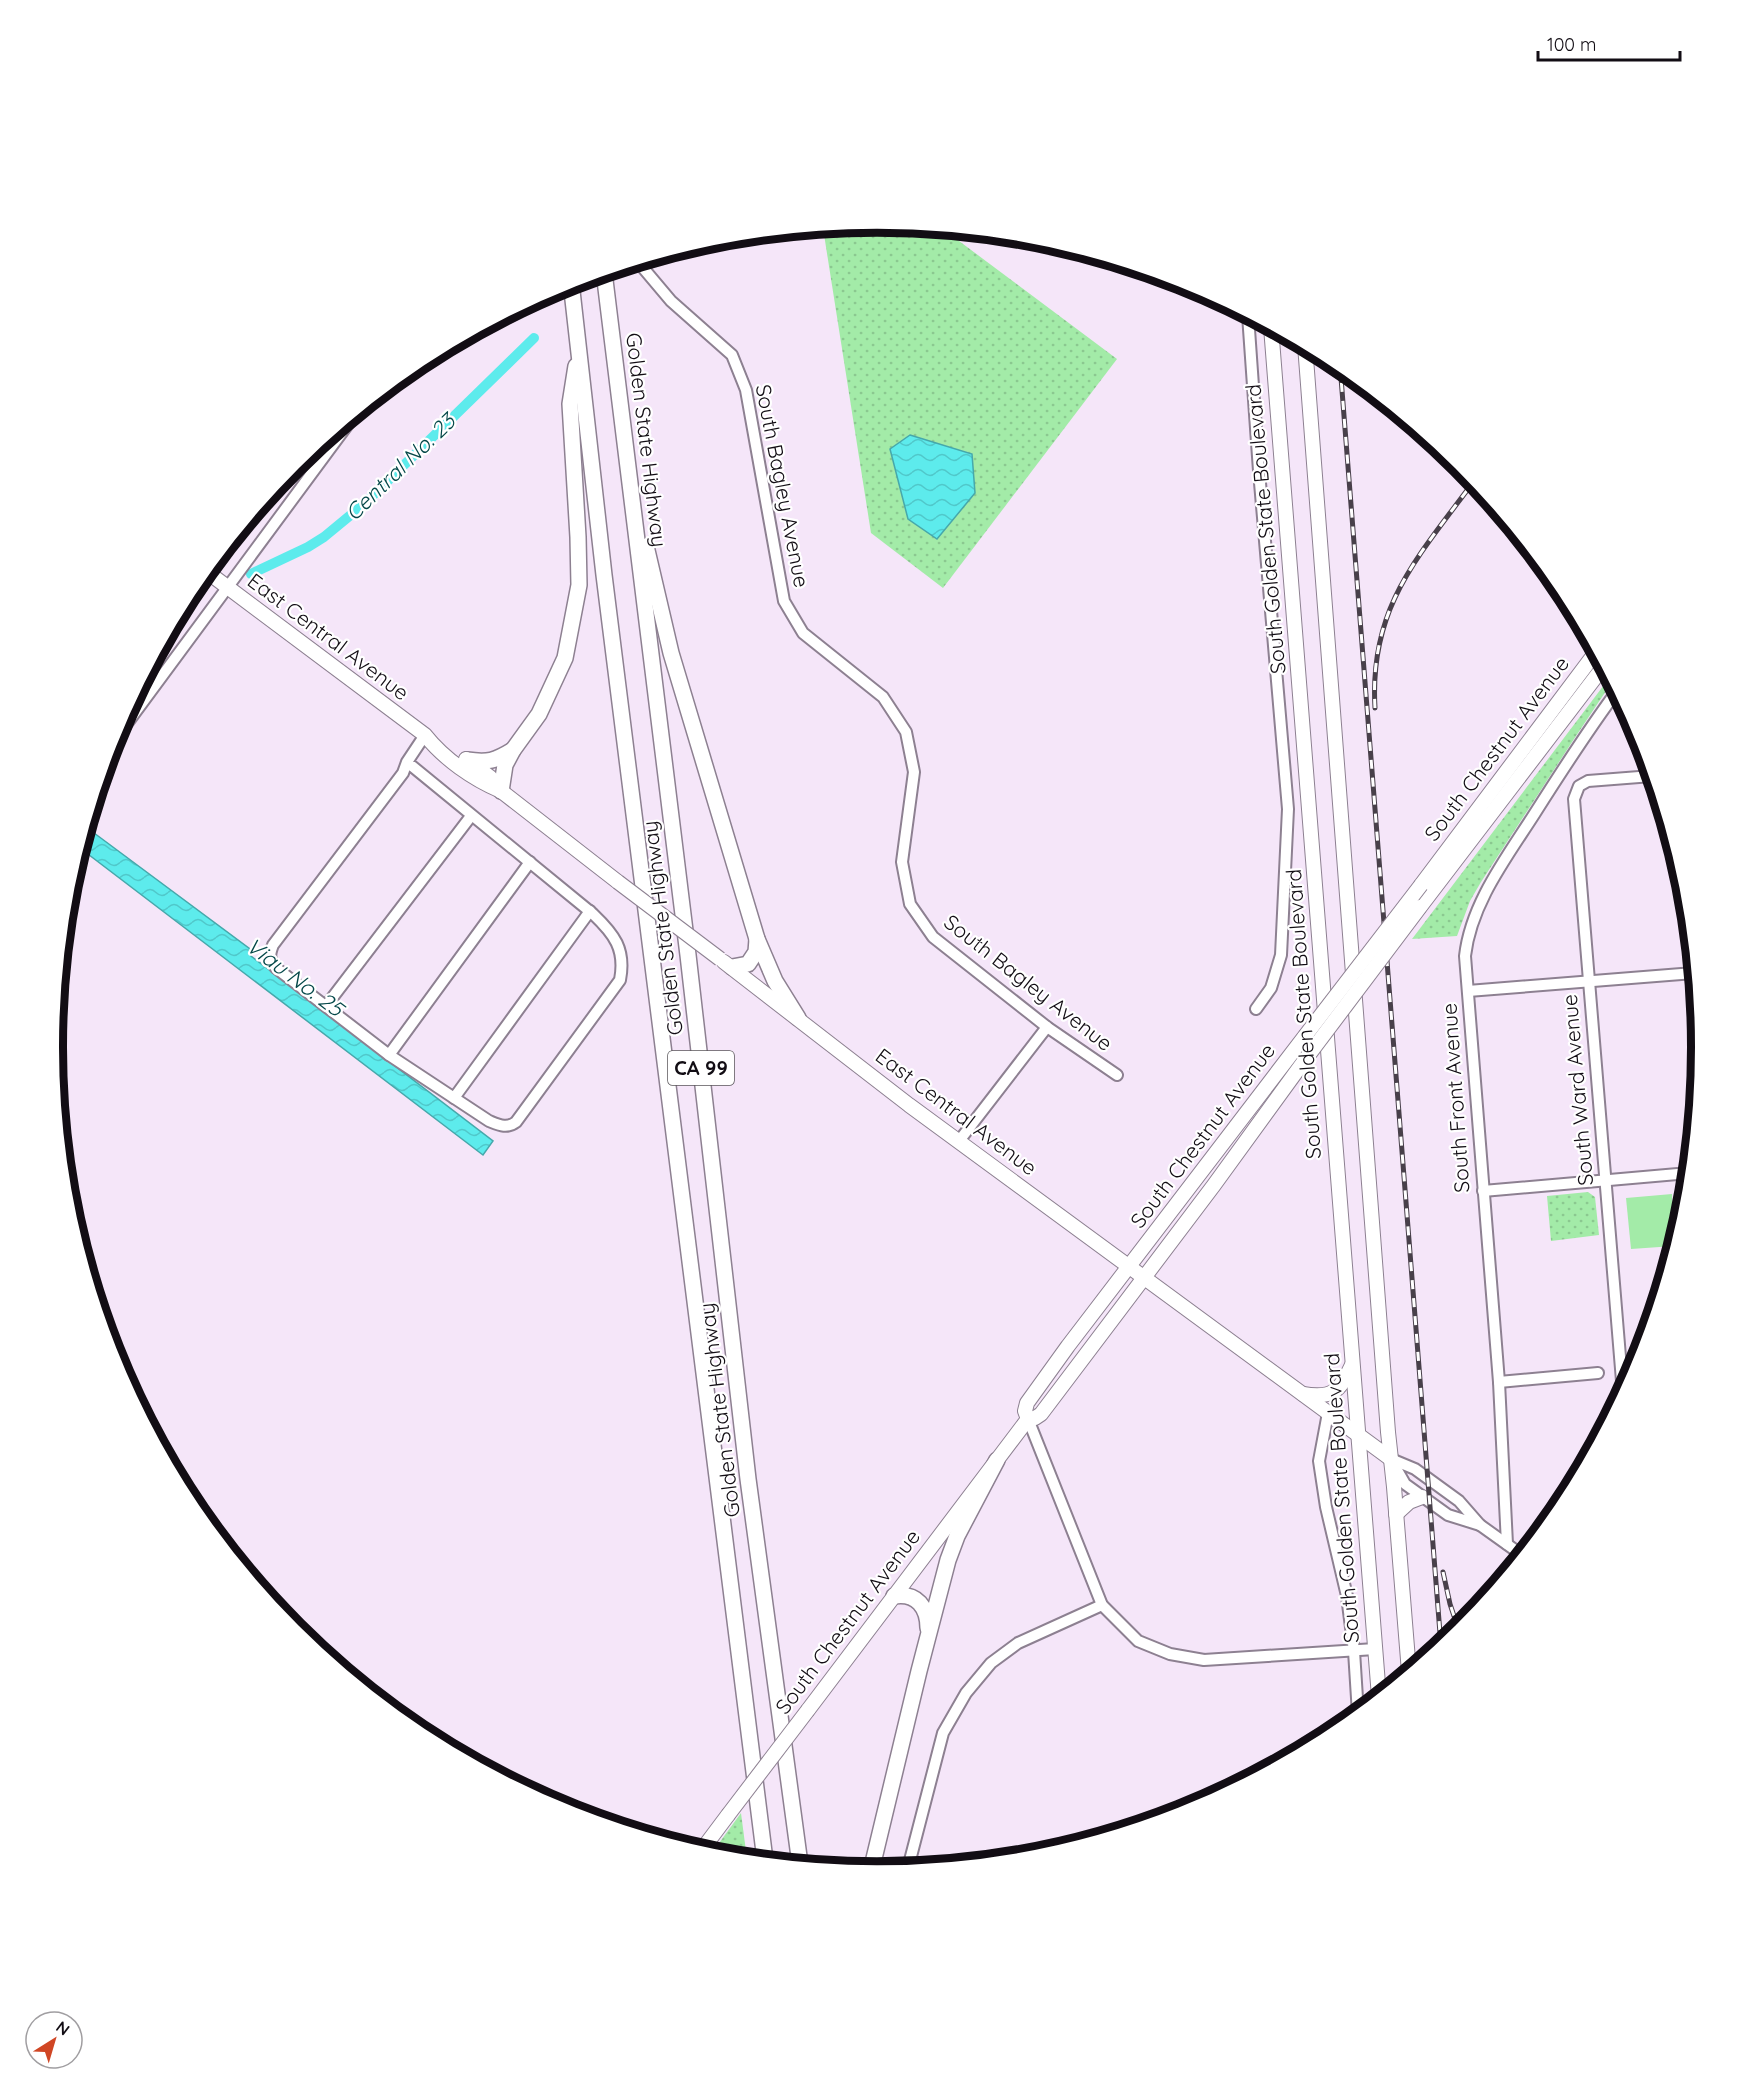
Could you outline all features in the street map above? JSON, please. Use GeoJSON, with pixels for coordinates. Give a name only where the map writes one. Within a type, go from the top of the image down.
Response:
{"type":"FeatureCollection","features":[{"type":"Feature","properties":{"kind":"highway","name":"Golden State Highway"},"geometry":{"type":"LineString","coordinates":[[605,280],[688,955],[748,1479],[799,1857]]}},
{"type":"Feature","properties":{"kind":"highway","name":"Golden State Highway"},"geometry":{"type":"LineString","coordinates":[[572,292],[604,575],[764,1853]]}},
{"type":"Feature","properties":{"kind":"highway"},"geometry":{"type":"LineString","coordinates":[[501,791],[505,765],[538,714],[565,658],[579,585],[570,404],[580,346]]}},
{"type":"Feature","properties":{"kind":"highway"},"geometry":{"type":"LineString","coordinates":[[628,467],[671,652],[757,939],[775,981],[798,1018]]}},
{"type":"Feature","properties":{"kind":"highway"},"geometry":{"type":"LineString","coordinates":[[467,760],[495,761],[513,750]]}},
{"type":"Feature","properties":{"kind":"highway"},"geometry":{"type":"LineString","coordinates":[[726,963],[740,967],[748,964],[756,952],[757,939]]}},
{"type":"Feature","properties":{"kind":"highway"},"geometry":{"type":"LineString","coordinates":[[873,1861],[927,1637],[952,1547],[997,1460]]}},
{"type":"Feature","properties":{"kind":"highway"},"geometry":{"type":"LineString","coordinates":[[894,1596],[901,1595],[911,1598],[925,1609],[928,1620],[927,1637]]}},
{"type":"Feature","properties":{"kind":"main road","name":"South Golden State Boulevard"},"geometry":{"type":"LineString","coordinates":[[1272,335],[1378,1689]]}},
{"type":"Feature","properties":{"kind":"main road"},"geometry":{"type":"LineString","coordinates":[[1306,356],[1408,1664]]}},
{"type":"Feature","properties":{"kind":"main road","name":"East Central Avenue"},"geometry":{"type":"LineString","coordinates":[[213,576],[425,735],[434,746],[482,783],[501,791]]}},
{"type":"Feature","properties":{"kind":"main road","name":"South Chestnut Avenue"},"geometry":{"type":"LineString","coordinates":[[1028,1419],[1025,1411],[1027,1403],[1592,658]]}},
{"type":"Feature","properties":{"kind":"main road","name":"South Chestnut Avenue"},"geometry":{"type":"LineString","coordinates":[[707,1843],[1028,1419],[1041,1414],[1307,1057],[1599,672]]}},
{"type":"Feature","properties":{"kind":"main road","name":"East Central Avenue"},"geometry":{"type":"LineString","coordinates":[[425,735],[440,739],[490,777],[501,791],[618,882],[959,1141],[1391,1460]]}},
{"type":"Feature","properties":{"kind":"main road"},"geometry":{"type":"LineString","coordinates":[[1302,1394],[1316,1396],[1333,1392],[1342,1385],[1353,1363]]}},
{"type":"Feature","properties":{"kind":"main road"},"geometry":{"type":"LineString","coordinates":[[1396,1514],[1408,1502],[1422,1497]]}},
{"type":"Feature","properties":{"kind":"street","name":"South Bagley Avenue"},"geometry":{"type":"LineString","coordinates":[[643,268],[671,301],[732,355],[746,390],[784,601],[803,633],[883,697],[906,732],[914,772],[902,862],[910,904],[933,937],[1047,1027],[1117,1075]]}},
{"type":"Feature","properties":{"kind":"street"},"geometry":{"type":"LineString","coordinates":[[1249,323],[1288,809],[1281,955],[1271,988],[1256,1009]]}},
{"type":"Feature","properties":{"kind":"street"},"geometry":{"type":"LineString","coordinates":[[136,711],[340,435]]}},
{"type":"Feature","properties":{"kind":"street","name":"South Front Avenue"},"geometry":{"type":"LineString","coordinates":[[1508,1544],[1499,1382],[1465,956],[1467,937],[1481,902],[1540,804],[1612,698]]}},
{"type":"Feature","properties":{"kind":"street"},"geometry":{"type":"LineString","coordinates":[[407,762],[590,911],[610,930],[622,958],[620,980],[511,1126],[502,1126],[489,1121],[389,1055],[276,968],[270,960],[273,945],[403,773],[407,762],[425,735]]}},
{"type":"Feature","properties":{"kind":"street","name":"South Ward Avenue"},"geometry":{"type":"LineString","coordinates":[[1622,1375],[1574,799],[1579,786],[1588,781],[1645,777]]}},
{"type":"Feature","properties":{"kind":"street"},"geometry":{"type":"LineString","coordinates":[[326,1006],[471,816]]}},
{"type":"Feature","properties":{"kind":"street"},"geometry":{"type":"LineString","coordinates":[[389,1055],[530,862]]}},
{"type":"Feature","properties":{"kind":"street"},"geometry":{"type":"LineString","coordinates":[[454,1098],[590,911]]}},
{"type":"Feature","properties":{"kind":"street"},"geometry":{"type":"LineString","coordinates":[[1468,991],[1687,974]]}},
{"type":"Feature","properties":{"kind":"street"},"geometry":{"type":"LineString","coordinates":[[959,1141],[1047,1027]]}},
{"type":"Feature","properties":{"kind":"street"},"geometry":{"type":"LineString","coordinates":[[1483,1191],[1680,1174]]}},
{"type":"Feature","properties":{"kind":"street"},"geometry":{"type":"LineString","coordinates":[[1499,1382],[1598,1373]]}},
{"type":"Feature","properties":{"kind":"street"},"geometry":{"type":"LineString","coordinates":[[1328,1413],[1319,1461],[1336,1557],[1347,1596],[1357,1704]]}},
{"type":"Feature","properties":{"kind":"street"},"geometry":{"type":"LineString","coordinates":[[1028,1419],[1102,1605],[1138,1641],[1170,1654],[1204,1660],[1375,1649]]}},
{"type":"Feature","properties":{"kind":"street","name":"East Central Avenue"},"geometry":{"type":"LineString","coordinates":[[1391,1460],[1405,1484],[1422,1497],[1448,1515],[1480,1525]]}},
{"type":"Feature","properties":{"kind":"street","name":"East Central Avenue"},"geometry":{"type":"LineString","coordinates":[[1391,1460],[1415,1469],[1459,1501],[1480,1525],[1517,1551]]}},
{"type":"Feature","properties":{"kind":"street"},"geometry":{"type":"LineString","coordinates":[[910,1860],[943,1733],[966,1693],[991,1664],[1018,1643],[1102,1605]]}},
{"type":"Feature","properties":{"kind":"green space"},"geometry":{"type":"Polygon","coordinates":[[[877,233],[954,237],[1117,359],[943,588],[871,533],[824,235],[877,233]]]}},
{"type":"Feature","properties":{"kind":"green space"},"geometry":{"type":"Polygon","coordinates":[[[1605,683],[1608,688],[1481,882],[1470,901],[1457,936],[1412,939],[1605,683]]]}},
{"type":"Feature","properties":{"kind":"green space"},"geometry":{"type":"Polygon","coordinates":[[[1588,1192],[1595,1197],[1599,1235],[1551,1241],[1547,1196],[1588,1192]]]}},
{"type":"Feature","properties":{"kind":"green space"},"geometry":{"type":"Polygon","coordinates":[[[1672,1194],[1673,1215],[1666,1247],[1631,1249],[1626,1198],[1672,1194]]]}},
{"type":"Feature","properties":{"kind":"green space"},"geometry":{"type":"Polygon","coordinates":[[[741,1813],[746,1850],[718,1845],[741,1813]]]}},
{"type":"Feature","properties":{"kind":"water"},"geometry":{"type":"Polygon","coordinates":[[[910,435],[972,454],[975,493],[937,539],[908,519],[890,449],[910,435]]]}},
{"type":"Feature","properties":{"kind":"water"},"geometry":{"type":"Polygon","coordinates":[[[92,832],[250,949],[251,956],[493,1141],[483,1155],[87,853],[92,832]]]}},
{"type":"Feature","properties":{"kind":"waterway","name":"Central No. 23"},"geometry":{"type":"LineString","coordinates":[[251,574],[308,547],[324,537],[364,504],[534,338]]}},
{"type":"Feature","properties":{"kind":"railway"},"geometry":{"type":"LineString","coordinates":[[1341,378],[1440,1635]]}},
{"type":"Feature","properties":{"kind":"railway"},"geometry":{"type":"LineString","coordinates":[[1375,708],[1375,672],[1380,641],[1389,612],[1416,560],[1469,488]]}},
{"type":"Feature","properties":{"kind":"railway"},"geometry":{"type":"LineString","coordinates":[[1443,1572],[1455,1620]]}},
{"type":"Feature","properties":{"kind":"water label","name":"Viau No. 25"},"geometry":{"type":"Point","coordinates":[295,977]}}]}
